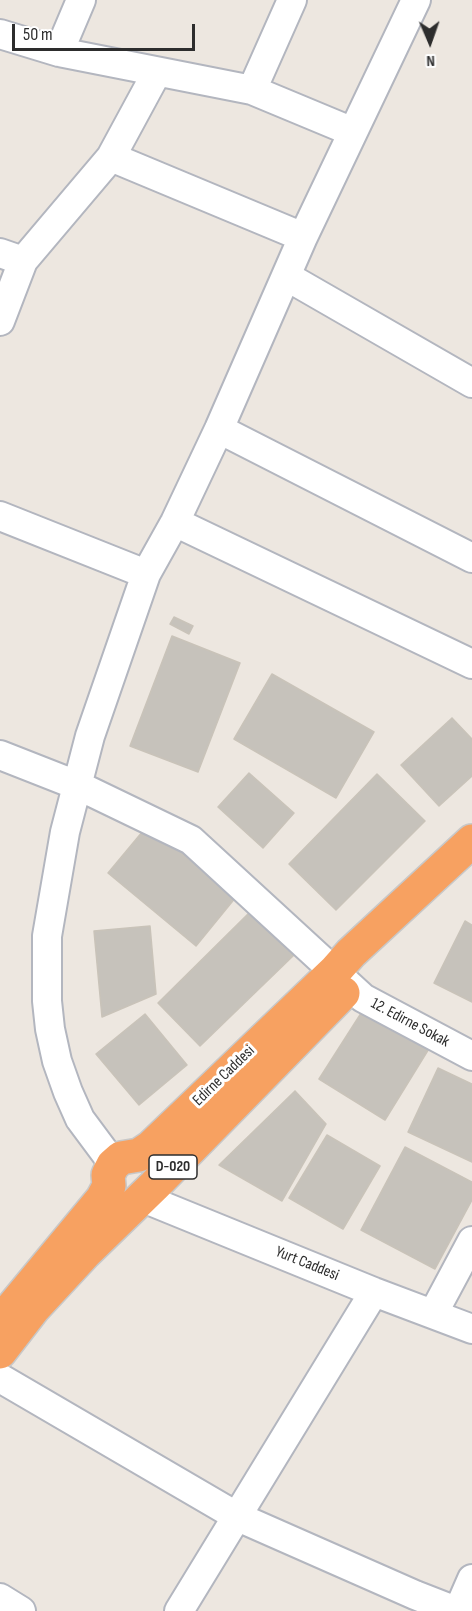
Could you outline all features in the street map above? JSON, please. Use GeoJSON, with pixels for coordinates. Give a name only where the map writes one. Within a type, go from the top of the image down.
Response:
{"type":"FeatureCollection","features":[{"type":"Feature","properties":{"kind":"highway","name":"Edirne Caddesi"},"geometry":{"type":"LineString","coordinates":[[0,1353],[34,1308],[85,1253],[146,1194],[343,979],[351,953],[472,841]]}},
{"type":"Feature","properties":{"kind":"highway","name":"Edirne Caddesi"},"geometry":{"type":"LineString","coordinates":[[0,1322],[102,1199],[118,1170],[151,1147],[343,979],[472,861]]}},
{"type":"Feature","properties":{"kind":"highway"},"geometry":{"type":"LineString","coordinates":[[150,1164],[155,1178],[146,1194],[126,1200],[119,1197],[118,1170],[150,1164]]}},
{"type":"Feature","properties":{"kind":"street"},"geometry":{"type":"LineString","coordinates":[[59,52],[81,0]]}},
{"type":"Feature","properties":{"kind":"street"},"geometry":{"type":"LineString","coordinates":[[252,90],[292,0]]}},
{"type":"Feature","properties":{"kind":"street"},"geometry":{"type":"LineString","coordinates":[[118,1170],[80,1119],[68,1092],[57,1061],[47,1001],[47,936],[66,832],[90,736],[146,574],[219,429],[303,237],[416,0]]}},
{"type":"Feature","properties":{"kind":"street"},"geometry":{"type":"LineString","coordinates":[[0,34],[59,52],[252,90],[353,132]]}},
{"type":"Feature","properties":{"kind":"street"},"geometry":{"type":"LineString","coordinates":[[0,321],[12,257],[111,158],[157,72]]}},
{"type":"Feature","properties":{"kind":"street"},"geometry":{"type":"LineString","coordinates":[[111,158],[303,237]]}},
{"type":"Feature","properties":{"kind":"street"},"geometry":{"type":"LineString","coordinates":[[286,276],[472,384]]}},
{"type":"Feature","properties":{"kind":"street"},"geometry":{"type":"LineString","coordinates":[[219,429],[472,558]]}},
{"type":"Feature","properties":{"kind":"street"},"geometry":{"type":"LineString","coordinates":[[0,516],[146,574]]}},
{"type":"Feature","properties":{"kind":"street"},"geometry":{"type":"LineString","coordinates":[[174,522],[472,664]]}},
{"type":"Feature","properties":{"kind":"street","name":"12. Edirne Sokak"},"geometry":{"type":"LineString","coordinates":[[0,754],[79,786],[191,840],[363,998],[472,1056]]}},
{"type":"Feature","properties":{"kind":"street","name":"Yurt Caddesi"},"geometry":{"type":"LineString","coordinates":[[146,1194],[148,1200],[374,1292],[472,1329]]}},
{"type":"Feature","properties":{"kind":"street"},"geometry":{"type":"LineString","coordinates":[[433,1314],[472,1241]]}},
{"type":"Feature","properties":{"kind":"street"},"geometry":{"type":"LineString","coordinates":[[178,1611],[238,1517],[374,1292]]}},
{"type":"Feature","properties":{"kind":"street"},"geometry":{"type":"LineString","coordinates":[[0,1378],[238,1517],[411,1603],[457,1611],[472,1579]]}},
{"type":"Feature","properties":{"kind":"street"},"geometry":{"type":"LineString","coordinates":[[0,1598],[21,1611]]}},
{"type":"Feature","properties":{"kind":"building"},"geometry":{"type":"Polygon","coordinates":[[[174,617],[193,626],[189,634],[170,624],[174,617]]]}},
{"type":"Feature","properties":{"kind":"building"},"geometry":{"type":"Polygon","coordinates":[[[172,636],[240,663],[198,772],[130,746],[172,636]]]}},
{"type":"Feature","properties":{"kind":"building"},"geometry":{"type":"Polygon","coordinates":[[[272,674],[374,732],[336,798],[234,739],[272,674]]]}},
{"type":"Feature","properties":{"kind":"building"},"geometry":{"type":"Polygon","coordinates":[[[452,718],[472,739],[472,776],[439,806],[401,765],[452,718]]]}},
{"type":"Feature","properties":{"kind":"building"},"geometry":{"type":"Polygon","coordinates":[[[249,773],[294,813],[263,848],[218,807],[249,773]]]}},
{"type":"Feature","properties":{"kind":"building"},"geometry":{"type":"Polygon","coordinates":[[[377,774],[425,821],[336,910],[289,864],[377,774]]]}},
{"type":"Feature","properties":{"kind":"building"},"geometry":{"type":"Polygon","coordinates":[[[148,825],[236,897],[196,946],[108,873],[148,825]]]}},
{"type":"Feature","properties":{"kind":"building"},"geometry":{"type":"Polygon","coordinates":[[[251,911],[294,955],[200,1046],[158,1003],[251,911]]]}},
{"type":"Feature","properties":{"kind":"building"},"geometry":{"type":"Polygon","coordinates":[[[465,921],[472,925],[472,1002],[434,983],[465,921]]]}},
{"type":"Feature","properties":{"kind":"building"},"geometry":{"type":"Polygon","coordinates":[[[150,926],[156,994],[102,1017],[94,931],[150,926]]]}},
{"type":"Feature","properties":{"kind":"building"},"geometry":{"type":"Polygon","coordinates":[[[365,1007],[430,1047],[385,1120],[319,1079],[365,1007]]]}},
{"type":"Feature","properties":{"kind":"building"},"geometry":{"type":"Polygon","coordinates":[[[145,1014],[187,1065],[139,1105],[96,1054],[145,1014]]]}},
{"type":"Feature","properties":{"kind":"building"},"geometry":{"type":"Polygon","coordinates":[[[438,1068],[472,1084],[472,1162],[408,1132],[438,1068]]]}},
{"type":"Feature","properties":{"kind":"building"},"geometry":{"type":"Polygon","coordinates":[[[295,1091],[326,1124],[282,1201],[219,1165],[295,1091]]]}},
{"type":"Feature","properties":{"kind":"building"},"geometry":{"type":"Polygon","coordinates":[[[327,1135],[380,1166],[343,1229],[289,1198],[327,1135]]]}},
{"type":"Feature","properties":{"kind":"building"},"geometry":{"type":"Polygon","coordinates":[[[405,1147],[472,1182],[472,1200],[435,1269],[361,1230],[405,1147]]]}}]}
